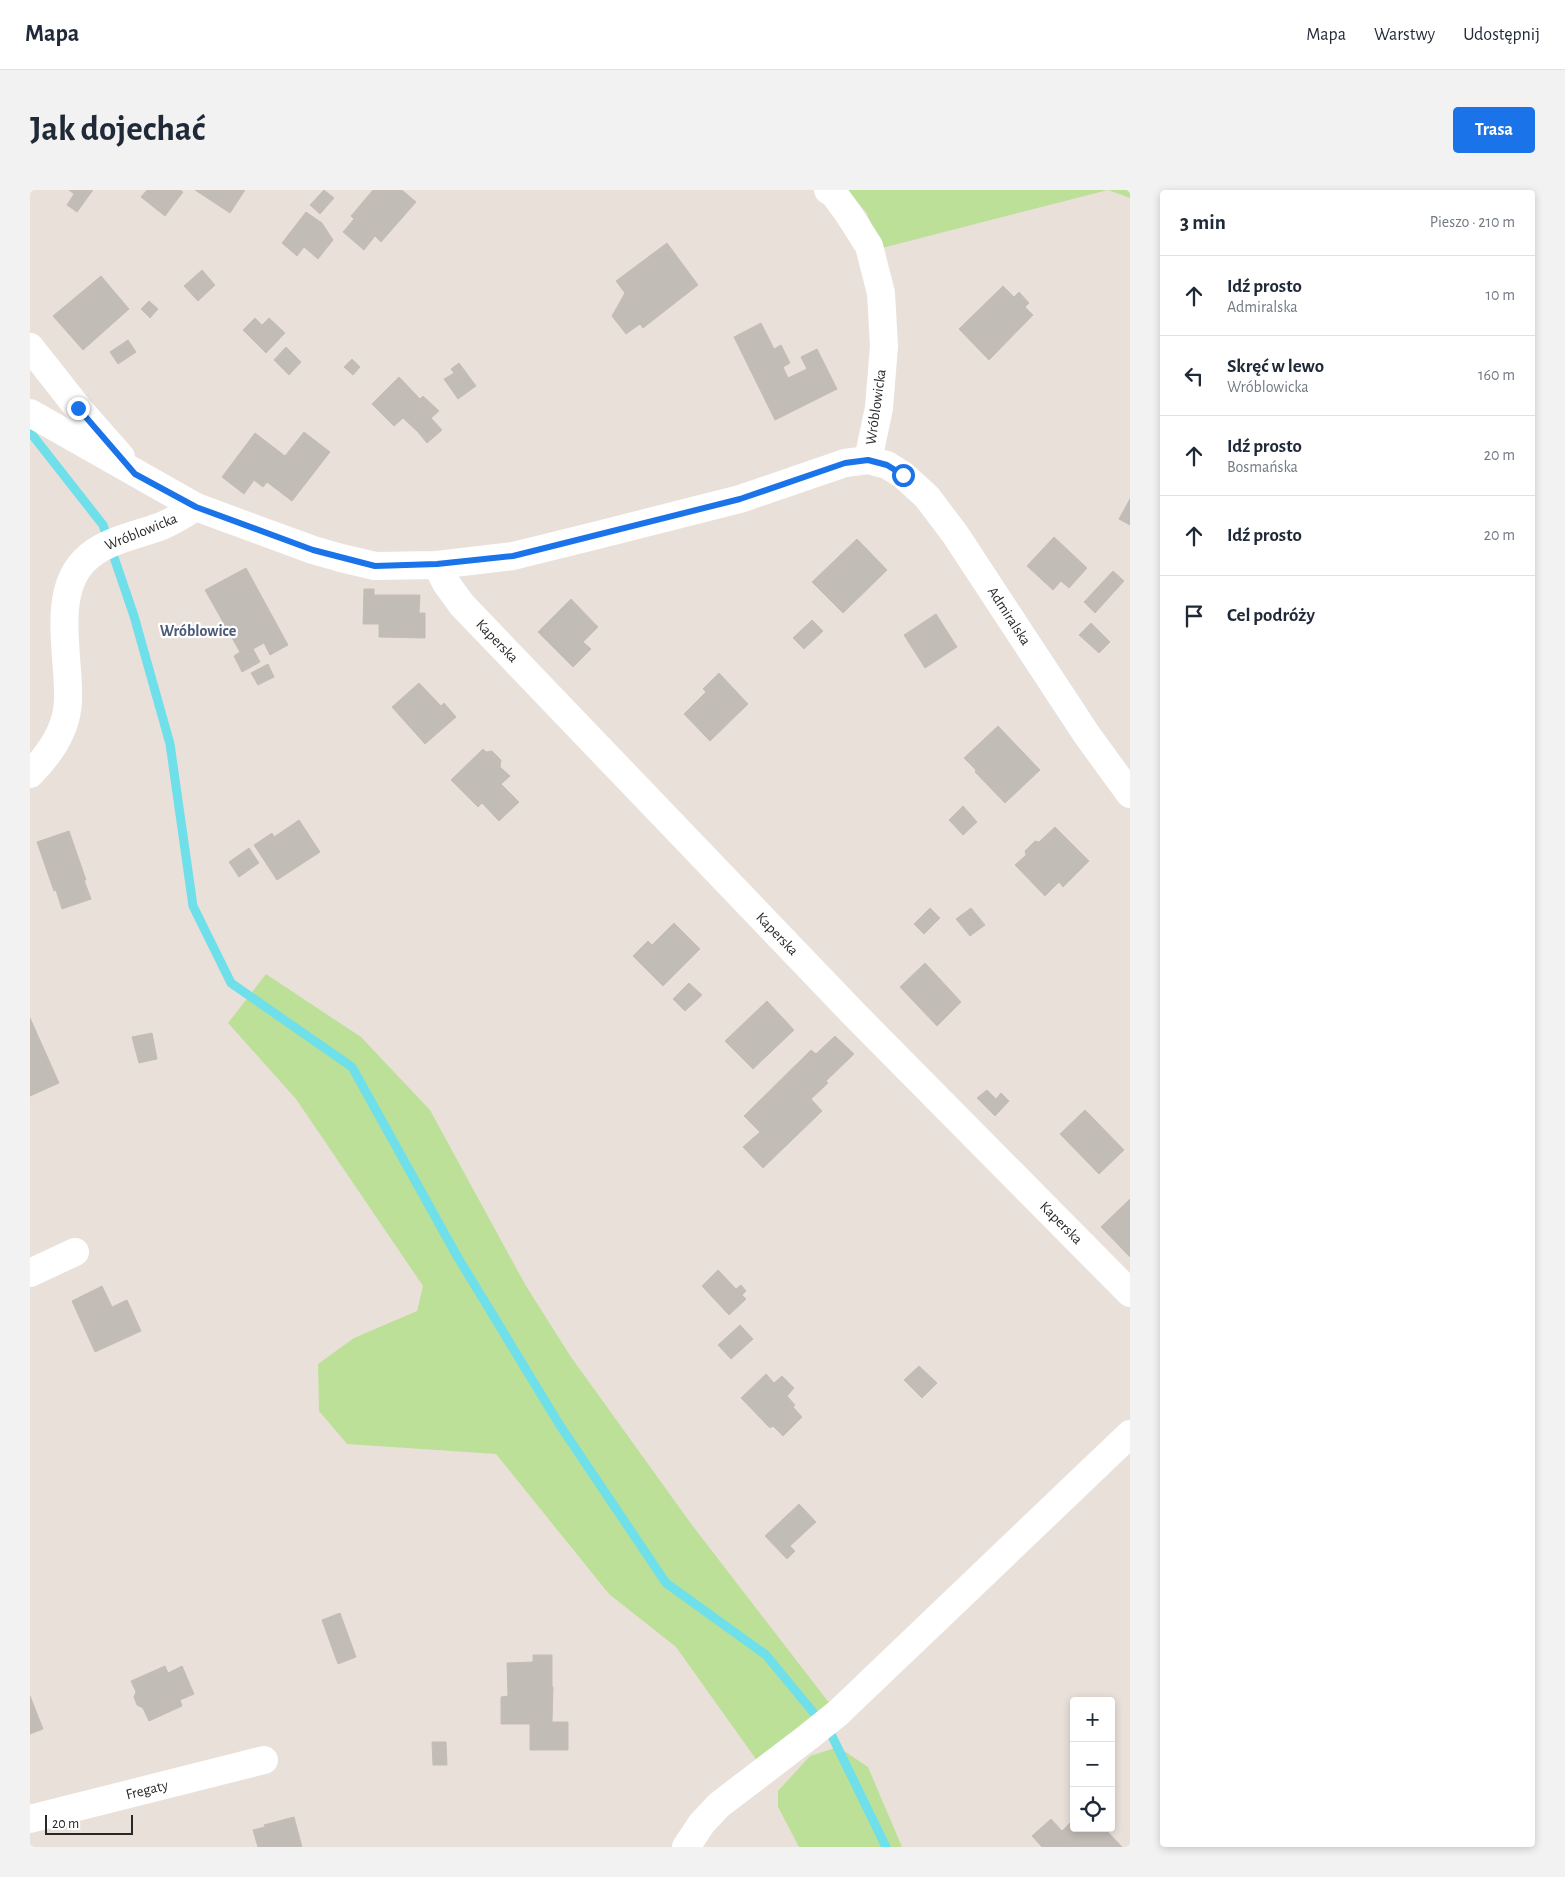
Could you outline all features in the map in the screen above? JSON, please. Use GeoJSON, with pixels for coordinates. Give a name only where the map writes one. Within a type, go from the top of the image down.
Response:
{"type":"FeatureCollection","features":[{"type":"Feature","properties":{"kind":"street","name":"Wróblowicka"},"geometry":{"type":"LineString","coordinates":[[30,774],[50,751],[61,731],[68,703],[65,604],[72,580],[82,563],[94,551],[160,526],[196,507],[313,550],[341,558],[375,566],[437,564],[522,553],[740,499],[845,463],[868,460],[878,408],[884,346],[881,293],[869,246],[848,213],[834,194],[828,190]]}},
{"type":"Feature","properties":{"kind":"street"},"geometry":{"type":"LineString","coordinates":[[30,347],[78,408],[135,474]]}},
{"type":"Feature","properties":{"kind":"street"},"geometry":{"type":"LineString","coordinates":[[30,413],[196,507]]}},
{"type":"Feature","properties":{"kind":"street","name":"Admiralska"},"geometry":{"type":"LineString","coordinates":[[868,460],[887,465],[895,470],[927,497],[955,534],[1087,736],[1130,794]]}},
{"type":"Feature","properties":{"kind":"street","name":"Kaperska"},"geometry":{"type":"LineString","coordinates":[[437,564],[446,583],[469,612],[854,1014],[1130,1293]]}},
{"type":"Feature","properties":{"kind":"street"},"geometry":{"type":"LineString","coordinates":[[30,1273],[75,1252]]}},
{"type":"Feature","properties":{"kind":"street"},"geometry":{"type":"LineString","coordinates":[[686,1847],[718,1804],[838,1713],[1130,1434]]}},
{"type":"Feature","properties":{"kind":"street","name":"Fregaty"},"geometry":{"type":"LineString","coordinates":[[30,1819],[264,1760]]}},
{"type":"Feature","properties":{"kind":"green space"},"geometry":{"type":"Polygon","coordinates":[[[845,190],[1108,190],[882,248],[866,212],[845,190]]]}},
{"type":"Feature","properties":{"kind":"green space"},"geometry":{"type":"Polygon","coordinates":[[[1108,190],[1130,190],[1130,198],[1108,190]]]}},
{"type":"Feature","properties":{"kind":"green space"},"geometry":{"type":"Polygon","coordinates":[[[266,974],[361,1037],[430,1110],[526,1286],[571,1357],[692,1525],[830,1704],[758,1762],[676,1647],[609,1594],[496,1454],[347,1444],[319,1411],[318,1364],[354,1338],[417,1311],[423,1286],[296,1099],[228,1023],[266,974]]]}},
{"type":"Feature","properties":{"kind":"green space"},"geometry":{"type":"Polygon","coordinates":[[[838,1747],[868,1767],[902,1847],[799,1847],[778,1807],[778,1791],[810,1756],[838,1747]]]}},
{"type":"Feature","properties":{"kind":"building"},"geometry":{"type":"Polygon","coordinates":[[[69,190],[93,190],[77,212],[67,205],[74,194],[69,190]]]}},
{"type":"Feature","properties":{"kind":"building"},"geometry":{"type":"Polygon","coordinates":[[[147,190],[180,190],[183,192],[165,216],[141,197],[147,190]]]}},
{"type":"Feature","properties":{"kind":"building"},"geometry":{"type":"Polygon","coordinates":[[[195,190],[245,190],[230,213],[195,190]]]}},
{"type":"Feature","properties":{"kind":"building"},"geometry":{"type":"Polygon","coordinates":[[[324,190],[334,198],[320,214],[310,205],[324,190]]]}},
{"type":"Feature","properties":{"kind":"building"},"geometry":{"type":"Polygon","coordinates":[[[373,190],[402,190],[416,202],[381,242],[375,236],[364,250],[343,232],[354,219],[351,216],[373,190]]]}},
{"type":"Feature","properties":{"kind":"building"},"geometry":{"type":"Polygon","coordinates":[[[306,212],[322,223],[333,240],[318,259],[304,247],[297,256],[282,243],[306,212]]]}},
{"type":"Feature","properties":{"kind":"building"},"geometry":{"type":"Polygon","coordinates":[[[667,243],[698,285],[643,328],[640,324],[626,334],[612,316],[625,293],[616,281],[667,243]]]}},
{"type":"Feature","properties":{"kind":"building"},"geometry":{"type":"Polygon","coordinates":[[[202,270],[215,285],[198,301],[184,286],[202,270]]]}},
{"type":"Feature","properties":{"kind":"building"},"geometry":{"type":"Polygon","coordinates":[[[101,276],[129,309],[83,350],[53,316],[101,276]]]}},
{"type":"Feature","properties":{"kind":"building"},"geometry":{"type":"Polygon","coordinates":[[[1003,286],[1014,297],[1019,292],[1029,303],[1025,307],[1033,315],[989,360],[959,329],[1003,286]]]}},
{"type":"Feature","properties":{"kind":"building"},"geometry":{"type":"Polygon","coordinates":[[[149,301],[158,309],[150,318],[141,309],[149,301]]]}},
{"type":"Feature","properties":{"kind":"building"},"geometry":{"type":"Polygon","coordinates":[[[255,318],[262,325],[269,318],[285,333],[266,353],[243,330],[255,318]]]}},
{"type":"Feature","properties":{"kind":"building"},"geometry":{"type":"Polygon","coordinates":[[[761,323],[774,349],[781,345],[790,363],[783,367],[788,378],[807,369],[801,357],[817,349],[837,389],[775,420],[734,337],[761,323]]]}},
{"type":"Feature","properties":{"kind":"building"},"geometry":{"type":"Polygon","coordinates":[[[128,340],[136,352],[118,364],[110,352],[128,340]]]}},
{"type":"Feature","properties":{"kind":"building"},"geometry":{"type":"Polygon","coordinates":[[[286,347],[301,362],[289,375],[274,360],[286,347]]]}},
{"type":"Feature","properties":{"kind":"building"},"geometry":{"type":"Polygon","coordinates":[[[352,359],[360,367],[353,375],[344,367],[352,359]]]}},
{"type":"Feature","properties":{"kind":"building"},"geometry":{"type":"Polygon","coordinates":[[[459,363],[476,386],[458,399],[444,379],[454,373],[451,369],[459,363]]]}},
{"type":"Feature","properties":{"kind":"building"},"geometry":{"type":"Polygon","coordinates":[[[399,377],[420,399],[423,396],[439,411],[431,418],[442,430],[427,443],[403,418],[394,426],[372,404],[399,377]]]}},
{"type":"Feature","properties":{"kind":"building"},"geometry":{"type":"Polygon","coordinates":[[[304,432],[330,452],[292,501],[267,482],[263,487],[254,480],[244,494],[222,477],[255,433],[285,456],[304,432]]]}},
{"type":"Feature","properties":{"kind":"building"},"geometry":{"type":"Polygon","coordinates":[[[1130,499],[1130,525],[1119,519],[1130,499]]]}},
{"type":"Feature","properties":{"kind":"building"},"geometry":{"type":"Polygon","coordinates":[[[1054,537],[1087,568],[1069,588],[1061,581],[1053,590],[1027,566],[1054,537]]]}},
{"type":"Feature","properties":{"kind":"building"},"geometry":{"type":"Polygon","coordinates":[[[857,539],[887,570],[843,613],[812,582],[857,539]]]}},
{"type":"Feature","properties":{"kind":"building"},"geometry":{"type":"Polygon","coordinates":[[[246,568],[288,645],[270,655],[264,643],[253,649],[260,662],[242,672],[234,656],[240,652],[205,590],[246,568]]]}},
{"type":"Feature","properties":{"kind":"building"},"geometry":{"type":"Polygon","coordinates":[[[1113,571],[1124,581],[1095,613],[1084,602],[1113,571]]]}},
{"type":"Feature","properties":{"kind":"building"},"geometry":{"type":"Polygon","coordinates":[[[364,589],[374,589],[374,595],[420,595],[419,613],[425,613],[425,638],[379,637],[379,624],[363,624],[364,589]]]}},
{"type":"Feature","properties":{"kind":"building"},"geometry":{"type":"Polygon","coordinates":[[[571,599],[598,627],[583,642],[591,649],[573,667],[538,632],[571,599]]]}},
{"type":"Feature","properties":{"kind":"building"},"geometry":{"type":"Polygon","coordinates":[[[936,614],[957,647],[925,668],[904,635],[936,614]]]}},
{"type":"Feature","properties":{"kind":"building"},"geometry":{"type":"Polygon","coordinates":[[[812,620],[823,631],[804,649],[793,638],[812,620]]]}},
{"type":"Feature","properties":{"kind":"building"},"geometry":{"type":"Polygon","coordinates":[[[1091,623],[1110,642],[1099,653],[1079,635],[1091,623]]]}},
{"type":"Feature","properties":{"kind":"building"},"geometry":{"type":"Polygon","coordinates":[[[268,664],[274,677],[258,685],[251,673],[268,664]]]}},
{"type":"Feature","properties":{"kind":"building"},"geometry":{"type":"Polygon","coordinates":[[[719,673],[748,704],[710,741],[684,714],[706,692],[703,689],[719,673]]]}},
{"type":"Feature","properties":{"kind":"building"},"geometry":{"type":"Polygon","coordinates":[[[419,683],[441,706],[444,703],[456,717],[425,744],[392,707],[419,683]]]}},
{"type":"Feature","properties":{"kind":"building"},"geometry":{"type":"Polygon","coordinates":[[[998,726],[1040,770],[1005,803],[964,758],[998,726]]]}},
{"type":"Feature","properties":{"kind":"building"},"geometry":{"type":"Polygon","coordinates":[[[483,749],[486,752],[492,751],[501,760],[500,767],[510,776],[501,784],[519,802],[499,821],[482,803],[478,807],[451,780],[483,749]]]}},
{"type":"Feature","properties":{"kind":"building"},"geometry":{"type":"Polygon","coordinates":[[[963,806],[977,822],[963,835],[949,820],[963,806]]]}},
{"type":"Feature","properties":{"kind":"building"},"geometry":{"type":"Polygon","coordinates":[[[299,820],[320,852],[277,880],[254,845],[272,833],[274,837],[299,820]]]}},
{"type":"Feature","properties":{"kind":"building"},"geometry":{"type":"Polygon","coordinates":[[[1055,827],[1089,861],[1063,887],[1059,882],[1045,896],[1015,865],[1026,855],[1025,851],[1035,841],[1039,842],[1055,827]]]}},
{"type":"Feature","properties":{"kind":"building"},"geometry":{"type":"Polygon","coordinates":[[[69,831],[91,899],[62,909],[37,842],[69,831]]]}},
{"type":"Feature","properties":{"kind":"building"},"geometry":{"type":"Polygon","coordinates":[[[249,848],[259,863],[239,877],[229,862],[249,848]]]}},
{"type":"Feature","properties":{"kind":"building"},"geometry":{"type":"Polygon","coordinates":[[[930,908],[940,918],[924,934],[914,924],[930,908]]]}},
{"type":"Feature","properties":{"kind":"building"},"geometry":{"type":"Polygon","coordinates":[[[971,908],[985,925],[970,936],[956,919],[971,908]]]}},
{"type":"Feature","properties":{"kind":"building"},"geometry":{"type":"Polygon","coordinates":[[[674,923],[700,949],[663,986],[633,956],[648,941],[652,945],[674,923]]]}},
{"type":"Feature","properties":{"kind":"building"},"geometry":{"type":"Polygon","coordinates":[[[925,963],[961,1002],[937,1026],[900,987],[925,963]]]}},
{"type":"Feature","properties":{"kind":"building"},"geometry":{"type":"Polygon","coordinates":[[[689,983],[702,995],[685,1011],[673,999],[689,983]]]}},
{"type":"Feature","properties":{"kind":"building"},"geometry":{"type":"Polygon","coordinates":[[[767,1001],[794,1030],[753,1069],[725,1041],[767,1001]]]}},
{"type":"Feature","properties":{"kind":"building"},"geometry":{"type":"Polygon","coordinates":[[[30,1018],[59,1083],[30,1096],[30,1018]]]}},
{"type":"Feature","properties":{"kind":"building"},"geometry":{"type":"Polygon","coordinates":[[[152,1033],[157,1059],[139,1063],[132,1037],[152,1033]]]}},
{"type":"Feature","properties":{"kind":"building"},"geometry":{"type":"Polygon","coordinates":[[[835,1036],[854,1054],[826,1081],[828,1083],[811,1099],[822,1111],[763,1168],[743,1147],[760,1132],[744,1116],[811,1050],[816,1054],[835,1036]]]}},
{"type":"Feature","properties":{"kind":"building"},"geometry":{"type":"Polygon","coordinates":[[[987,1090],[996,1099],[1001,1093],[1009,1101],[995,1116],[977,1098],[987,1090]]]}},
{"type":"Feature","properties":{"kind":"building"},"geometry":{"type":"Polygon","coordinates":[[[1085,1110],[1124,1150],[1099,1174],[1060,1134],[1085,1110]]]}},
{"type":"Feature","properties":{"kind":"building"},"geometry":{"type":"Polygon","coordinates":[[[1130,1199],[1130,1257],[1101,1227],[1130,1199]]]}},
{"type":"Feature","properties":{"kind":"building"},"geometry":{"type":"Polygon","coordinates":[[[718,1270],[736,1289],[741,1285],[746,1291],[742,1295],[746,1299],[729,1315],[702,1286],[718,1270]]]}},
{"type":"Feature","properties":{"kind":"building"},"geometry":{"type":"Polygon","coordinates":[[[102,1286],[112,1307],[127,1300],[141,1331],[95,1352],[72,1301],[102,1286]]]}},
{"type":"Feature","properties":{"kind":"building"},"geometry":{"type":"Polygon","coordinates":[[[740,1325],[753,1339],[731,1359],[718,1345],[740,1325]]]}},
{"type":"Feature","properties":{"kind":"building"},"geometry":{"type":"Polygon","coordinates":[[[919,1366],[937,1383],[922,1398],[904,1380],[919,1366]]]}},
{"type":"Feature","properties":{"kind":"building"},"geometry":{"type":"Polygon","coordinates":[[[766,1374],[774,1383],[782,1376],[794,1388],[787,1396],[795,1405],[793,1407],[802,1417],[783,1436],[773,1426],[770,1428],[741,1398],[766,1374]]]}},
{"type":"Feature","properties":{"kind":"building"},"geometry":{"type":"Polygon","coordinates":[[[799,1504],[816,1522],[790,1546],[795,1551],[787,1559],[765,1536],[799,1504]]]}},
{"type":"Feature","properties":{"kind":"building"},"geometry":{"type":"Polygon","coordinates":[[[340,1613],[356,1657],[338,1664],[322,1620],[340,1613]]]}},
{"type":"Feature","properties":{"kind":"building"},"geometry":{"type":"Polygon","coordinates":[[[533,1655],[552,1655],[552,1722],[568,1722],[568,1750],[530,1750],[530,1724],[501,1724],[501,1697],[508,1696],[507,1663],[533,1662],[533,1655]]]}},
{"type":"Feature","properties":{"kind":"building"},"geometry":{"type":"Polygon","coordinates":[[[165,1666],[168,1673],[182,1666],[194,1694],[180,1700],[182,1706],[149,1721],[143,1708],[137,1705],[134,1697],[136,1692],[131,1681],[165,1666]]]}},
{"type":"Feature","properties":{"kind":"building"},"geometry":{"type":"Polygon","coordinates":[[[30,1696],[43,1729],[30,1734],[30,1696]]]}},
{"type":"Feature","properties":{"kind":"building"},"geometry":{"type":"Polygon","coordinates":[[[432,1742],[446,1742],[447,1765],[433,1765],[432,1742]]]}},
{"type":"Feature","properties":{"kind":"building"},"geometry":{"type":"Polygon","coordinates":[[[294,1817],[302,1847],[258,1847],[253,1830],[294,1817]]]}},
{"type":"Feature","properties":{"kind":"building"},"geometry":{"type":"Polygon","coordinates":[[[1051,1819],[1062,1831],[1070,1823],[1070,1832],[1108,1832],[1122,1847],[1042,1847],[1032,1836],[1051,1819]]]}},
{"type":"Feature","properties":{"kind":"waterway"},"geometry":{"type":"LineString","coordinates":[[30,432],[103,525],[134,616],[170,744],[193,906],[231,983],[352,1067],[457,1256],[559,1424],[666,1583],[766,1655],[831,1734],[886,1847]]}},
{"type":"Feature","properties":{"kind":"district","name":"Wróblowice"},"geometry":{"type":"Point","coordinates":[198,631]}},
{"type":"Feature","properties":{"kind":"route"},"geometry":{"type":"LineString","coordinates":[[78,408],[135,474],[196,507],[313,550],[375,566],[437,564],[513,556],[740,499],[845,463],[868,460],[887,465],[903,475]]}}]}
